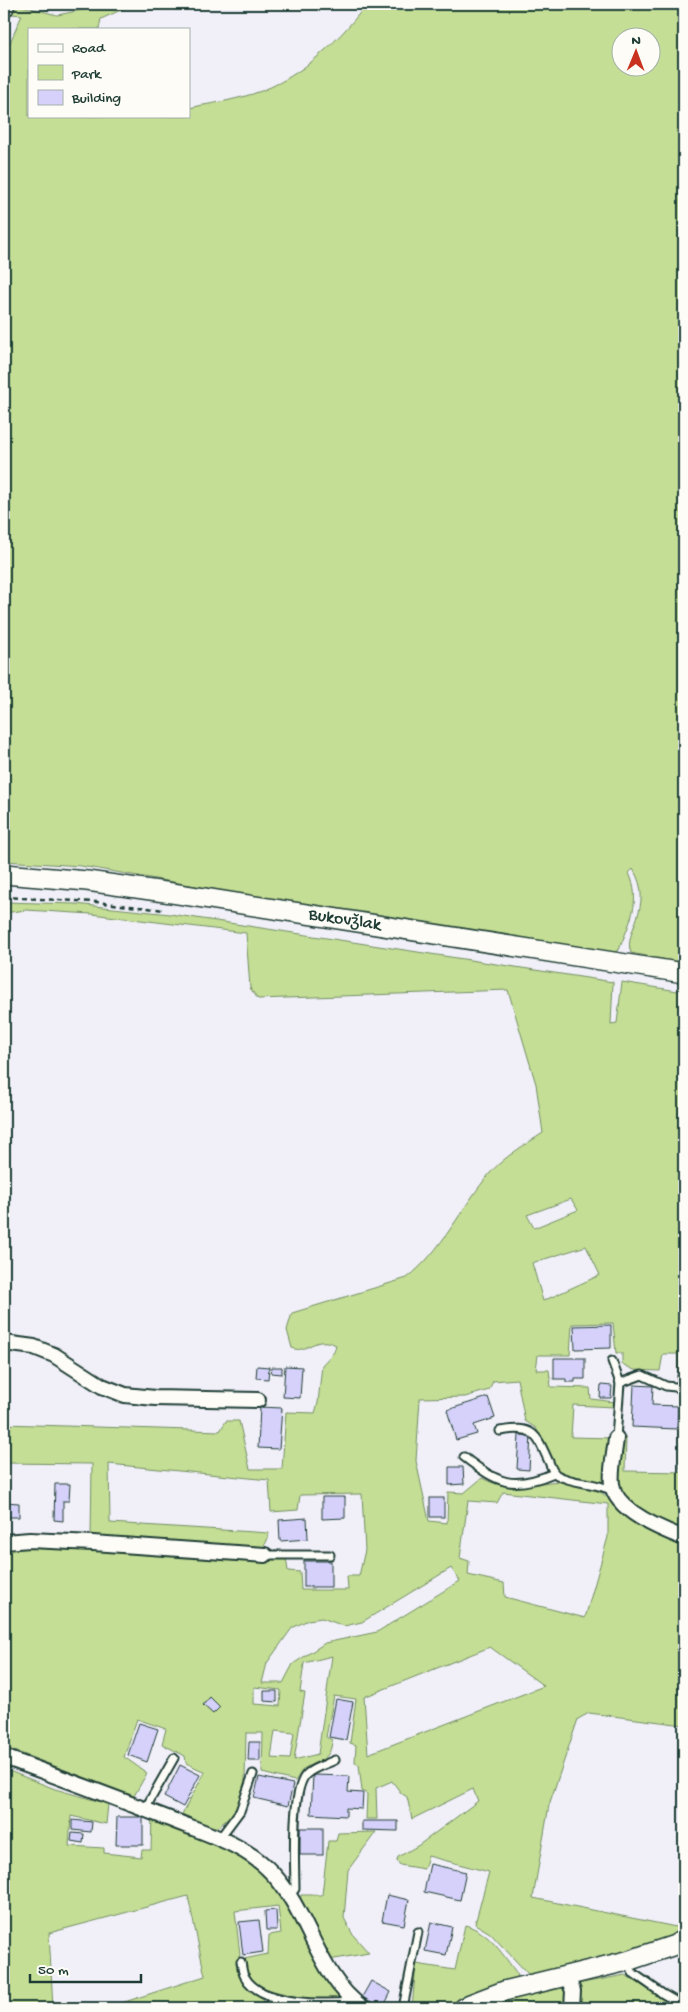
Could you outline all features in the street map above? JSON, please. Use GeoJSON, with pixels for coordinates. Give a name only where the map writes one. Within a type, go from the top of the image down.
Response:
{"type":"FeatureCollection","features":[{"type":"Feature","properties":{"kind":"main road","name":"Bukovžlak"},"geometry":{"type":"LineString","coordinates":[[4,874],[87,881],[172,893],[684,973]]}},
{"type":"Feature","properties":{"kind":"main road"},"geometry":{"type":"LineString","coordinates":[[464,2008],[504,1991],[627,1961],[675,1945],[684,1939]]}},
{"type":"Feature","properties":{"kind":"street"},"geometry":{"type":"LineString","coordinates":[[4,1343],[34,1347],[54,1355],[102,1386],[125,1395],[155,1398],[258,1400]]}},
{"type":"Feature","properties":{"kind":"street"},"geometry":{"type":"LineString","coordinates":[[616,1438],[612,1483],[614,1491],[633,1513],[662,1530],[684,1538]]}},
{"type":"Feature","properties":{"kind":"street"},"geometry":{"type":"LineString","coordinates":[[4,1542],[30,1540],[93,1543],[265,1555]]}},
{"type":"Feature","properties":{"kind":"street"},"geometry":{"type":"LineString","coordinates":[[4,1757],[219,1838],[253,1857],[273,1874],[289,1897],[316,1950],[342,1990],[359,2005]]}},
{"type":"Feature","properties":{"kind":"street"},"geometry":{"type":"LineString","coordinates":[[566,1976],[573,1991],[572,2008]]}},
{"type":"Feature","properties":{"kind":"lane"},"geometry":{"type":"LineString","coordinates":[[612,1361],[620,1383],[616,1438]]}},
{"type":"Feature","properties":{"kind":"lane"},"geometry":{"type":"LineString","coordinates":[[620,1383],[642,1375],[666,1386],[684,1388]]}},
{"type":"Feature","properties":{"kind":"lane"},"geometry":{"type":"LineString","coordinates":[[500,1431],[526,1428],[536,1435],[554,1473],[563,1478],[601,1485],[614,1491]]}},
{"type":"Feature","properties":{"kind":"lane"},"geometry":{"type":"LineString","coordinates":[[464,1457],[488,1475],[501,1481],[525,1482],[554,1473]]}},
{"type":"Feature","properties":{"kind":"lane"},"geometry":{"type":"LineString","coordinates":[[265,1555],[330,1555]]}},
{"type":"Feature","properties":{"kind":"lane"},"geometry":{"type":"LineString","coordinates":[[145,1809],[174,1758]]}},
{"type":"Feature","properties":{"kind":"lane"},"geometry":{"type":"LineString","coordinates":[[289,1897],[295,1889],[296,1804],[299,1783],[307,1773],[336,1760]]}},
{"type":"Feature","properties":{"kind":"lane"},"geometry":{"type":"LineString","coordinates":[[219,1838],[240,1811],[253,1774]]}},
{"type":"Feature","properties":{"kind":"lane"},"geometry":{"type":"LineString","coordinates":[[403,2008],[418,1932]]}},
{"type":"Feature","properties":{"kind":"lane"},"geometry":{"type":"LineString","coordinates":[[627,1961],[633,1973],[684,2006]]}},
{"type":"Feature","properties":{"kind":"lane"},"geometry":{"type":"LineString","coordinates":[[241,1962],[245,1977],[266,1995],[321,2004],[359,2005]]}},
{"type":"Feature","properties":{"kind":"lane"},"geometry":{"type":"LineString","coordinates":[[263,2008],[280,1998]]}},
{"type":"Feature","properties":{"kind":"green space"},"geometry":{"type":"Polygon","coordinates":[[[14,4],[57,15],[112,4],[134,4],[101,19],[99,28],[28,28],[28,118],[190,118],[190,108],[236,99],[261,91],[296,73],[327,48],[367,4],[684,4],[684,963],[631,953],[629,945],[640,907],[641,895],[639,883],[633,869],[629,873],[634,893],[633,912],[619,950],[614,952],[333,910],[81,866],[4,861],[4,68],[9,45],[22,15],[12,14],[14,4]]]}},
{"type":"Feature","properties":{"kind":"green space"},"geometry":{"type":"Polygon","coordinates":[[[4,902],[75,904],[170,914],[613,982],[611,1024],[617,1023],[622,982],[684,992],[684,1373],[678,1373],[678,1354],[663,1354],[660,1371],[634,1370],[622,1364],[622,1353],[616,1353],[613,1323],[572,1324],[570,1355],[538,1355],[536,1370],[549,1370],[551,1387],[590,1388],[591,1399],[615,1402],[614,1407],[573,1405],[571,1437],[612,1438],[608,1477],[602,1481],[591,1480],[567,1476],[559,1472],[536,1428],[525,1421],[517,1379],[493,1381],[489,1390],[465,1397],[420,1398],[416,1461],[429,1521],[447,1523],[448,1492],[464,1493],[482,1478],[495,1484],[507,1486],[565,1481],[593,1488],[649,1526],[684,1543],[684,1725],[589,1713],[578,1719],[549,1805],[533,1898],[676,1927],[684,1921],[684,1930],[656,1944],[619,1956],[535,1975],[528,1974],[490,1933],[475,1924],[489,1872],[428,1856],[424,1869],[400,1865],[397,1861],[398,1857],[419,1845],[478,1801],[473,1789],[412,1819],[407,1797],[401,1793],[392,1781],[376,1788],[377,1819],[366,1819],[367,1794],[362,1791],[359,1765],[355,1762],[356,1745],[350,1743],[356,1699],[334,1696],[326,1737],[332,1740],[329,1752],[327,1756],[304,1769],[295,1781],[262,1773],[263,1733],[246,1733],[245,1780],[236,1812],[218,1827],[210,1827],[182,1814],[205,1772],[186,1763],[185,1756],[162,1744],[166,1729],[137,1719],[124,1757],[147,1773],[134,1796],[4,1747],[4,1547],[29,1546],[286,1557],[288,1571],[300,1572],[301,1590],[348,1590],[347,1576],[359,1576],[365,1550],[362,1494],[300,1495],[298,1510],[271,1512],[269,1480],[109,1464],[110,1523],[269,1533],[266,1543],[260,1552],[91,1539],[92,1464],[4,1463],[4,1424],[220,1431],[226,1421],[239,1421],[250,1469],[282,1469],[286,1412],[315,1413],[318,1403],[322,1365],[334,1352],[336,1345],[322,1342],[302,1349],[292,1348],[287,1330],[292,1313],[407,1278],[431,1255],[491,1172],[509,1156],[543,1133],[536,1084],[508,990],[258,999],[250,988],[246,933],[92,914],[26,910],[4,913],[4,902]],[[571,1199],[527,1215],[534,1228],[578,1210],[571,1199]],[[586,1246],[532,1263],[543,1301],[600,1275],[586,1246]],[[503,1492],[497,1503],[468,1501],[460,1558],[469,1561],[468,1575],[504,1583],[505,1597],[585,1618],[608,1537],[608,1504],[503,1492]],[[451,1568],[362,1622],[344,1626],[322,1618],[308,1620],[292,1628],[267,1663],[262,1683],[283,1683],[293,1664],[325,1643],[377,1632],[460,1581],[451,1568]],[[490,1647],[364,1697],[368,1754],[544,1686],[490,1647]],[[332,1656],[304,1663],[300,1692],[305,1693],[294,1760],[318,1754],[332,1656]],[[254,1687],[254,1704],[280,1706],[281,1690],[254,1687]],[[275,1731],[271,1758],[290,1759],[294,1733],[275,1731]]]}},
{"type":"Feature","properties":{"kind":"green space"},"geometry":{"type":"Polygon","coordinates":[[[620,1436],[626,1437],[625,1471],[684,1472],[684,1534],[635,1510],[617,1488],[620,1436]]]}},
{"type":"Feature","properties":{"kind":"green space"},"geometry":{"type":"Polygon","coordinates":[[[4,1769],[55,1789],[108,1804],[106,1824],[71,1816],[69,1846],[104,1848],[104,1853],[141,1857],[142,1850],[151,1850],[152,1817],[227,1848],[249,1862],[272,1884],[281,1896],[317,1963],[340,1999],[334,2002],[326,2002],[292,1996],[259,1986],[249,1978],[244,1959],[268,1954],[269,1935],[281,1933],[278,1906],[235,1911],[240,1955],[237,1961],[243,1979],[263,1998],[264,2002],[257,2008],[106,2008],[205,1976],[188,1896],[49,1933],[53,2008],[4,2008],[4,1769]]]}},
{"type":"Feature","properties":{"kind":"green space"},"geometry":{"type":"Polygon","coordinates":[[[376,1832],[348,1870],[344,1918],[353,1935],[369,1953],[329,1960],[300,1902],[301,1895],[322,1895],[328,1841],[336,1841],[338,1833],[376,1832]]]}},
{"type":"Feature","properties":{"kind":"green space"},"geometry":{"type":"Polygon","coordinates":[[[465,1925],[482,1933],[495,1945],[518,1975],[516,1979],[469,1996],[450,2008],[412,2008],[416,1964],[455,1970],[465,1925]]]}},
{"type":"Feature","properties":{"kind":"green space"},"geometry":{"type":"Polygon","coordinates":[[[625,1975],[678,2008],[595,2008],[578,2000],[577,1984],[625,1975]]]}},
{"type":"Feature","properties":{"kind":"green space"},"geometry":{"type":"Polygon","coordinates":[[[567,1987],[568,2008],[485,2008],[505,2000],[567,1987]]]}},
{"type":"Feature","properties":{"kind":"building"},"geometry":{"type":"Polygon","coordinates":[[[611,1325],[611,1348],[575,1349],[574,1326],[611,1325]]]}},
{"type":"Feature","properties":{"kind":"building"},"geometry":{"type":"Polygon","coordinates":[[[554,1358],[585,1358],[585,1379],[575,1379],[575,1382],[566,1382],[566,1379],[554,1379],[554,1358]]]}},
{"type":"Feature","properties":{"kind":"building"},"geometry":{"type":"Polygon","coordinates":[[[257,1366],[269,1367],[268,1379],[256,1378],[257,1366]]]}},
{"type":"Feature","properties":{"kind":"building"},"geometry":{"type":"Polygon","coordinates":[[[285,1366],[302,1367],[300,1398],[283,1397],[285,1366]]]}},
{"type":"Feature","properties":{"kind":"building"},"geometry":{"type":"Polygon","coordinates":[[[272,1367],[282,1367],[282,1374],[271,1373],[272,1367]]]}},
{"type":"Feature","properties":{"kind":"building"},"geometry":{"type":"Polygon","coordinates":[[[677,1375],[684,1375],[684,1385],[677,1385],[677,1375]]]}},
{"type":"Feature","properties":{"kind":"building"},"geometry":{"type":"Polygon","coordinates":[[[601,1385],[612,1386],[611,1398],[600,1398],[601,1385]]]}},
{"type":"Feature","properties":{"kind":"building"},"geometry":{"type":"Polygon","coordinates":[[[634,1385],[653,1386],[652,1405],[678,1406],[677,1429],[632,1427],[634,1385]]]}},
{"type":"Feature","properties":{"kind":"building"},"geometry":{"type":"Polygon","coordinates":[[[488,1397],[495,1418],[474,1425],[477,1434],[456,1440],[447,1410],[488,1397]]]}},
{"type":"Feature","properties":{"kind":"building"},"geometry":{"type":"Polygon","coordinates":[[[260,1407],[282,1408],[279,1449],[258,1448],[260,1407]]]}},
{"type":"Feature","properties":{"kind":"building"},"geometry":{"type":"Polygon","coordinates":[[[519,1435],[531,1435],[529,1470],[517,1469],[519,1435]]]}},
{"type":"Feature","properties":{"kind":"building"},"geometry":{"type":"Polygon","coordinates":[[[681,1448],[684,1449],[684,1469],[680,1469],[681,1448]]]}},
{"type":"Feature","properties":{"kind":"building"},"geometry":{"type":"Polygon","coordinates":[[[449,1467],[463,1467],[464,1484],[449,1485],[449,1467]]]}},
{"type":"Feature","properties":{"kind":"building"},"geometry":{"type":"Polygon","coordinates":[[[55,1484],[70,1484],[69,1501],[63,1501],[63,1521],[54,1520],[55,1484]]]}},
{"type":"Feature","properties":{"kind":"building"},"geometry":{"type":"Polygon","coordinates":[[[322,1497],[345,1497],[345,1518],[322,1519],[322,1497]]]}},
{"type":"Feature","properties":{"kind":"building"},"geometry":{"type":"Polygon","coordinates":[[[430,1498],[444,1498],[444,1517],[430,1517],[430,1498]]]}},
{"type":"Feature","properties":{"kind":"building"},"geometry":{"type":"Polygon","coordinates":[[[4,1502],[19,1503],[19,1517],[4,1517],[4,1502]]]}},
{"type":"Feature","properties":{"kind":"building"},"geometry":{"type":"Polygon","coordinates":[[[307,1518],[308,1539],[280,1541],[279,1520],[307,1518]]]}},
{"type":"Feature","properties":{"kind":"building"},"geometry":{"type":"Polygon","coordinates":[[[304,1561],[331,1561],[331,1587],[304,1587],[304,1561]]]}},
{"type":"Feature","properties":{"kind":"building"},"geometry":{"type":"Polygon","coordinates":[[[264,1691],[277,1691],[277,1702],[264,1701],[264,1691]]]}},
{"type":"Feature","properties":{"kind":"building"},"geometry":{"type":"Polygon","coordinates":[[[210,1697],[220,1707],[213,1714],[203,1705],[210,1697]]]}},
{"type":"Feature","properties":{"kind":"building"},"geometry":{"type":"Polygon","coordinates":[[[336,1699],[353,1702],[346,1740],[329,1737],[336,1699]]]}},
{"type":"Feature","properties":{"kind":"building"},"geometry":{"type":"Polygon","coordinates":[[[139,1723],[158,1729],[147,1762],[128,1755],[139,1723]]]}},
{"type":"Feature","properties":{"kind":"building"},"geometry":{"type":"Polygon","coordinates":[[[249,1742],[260,1742],[260,1761],[248,1761],[249,1742]]]}},
{"type":"Feature","properties":{"kind":"building"},"geometry":{"type":"Polygon","coordinates":[[[180,1765],[200,1775],[183,1807],[164,1797],[180,1765]]]}},
{"type":"Feature","properties":{"kind":"building"},"geometry":{"type":"Polygon","coordinates":[[[313,1775],[349,1776],[348,1792],[363,1793],[362,1809],[346,1808],[346,1816],[311,1814],[313,1775]]]}},
{"type":"Feature","properties":{"kind":"building"},"geometry":{"type":"Polygon","coordinates":[[[259,1777],[293,1784],[288,1806],[254,1798],[259,1777]]]}},
{"type":"Feature","properties":{"kind":"building"},"geometry":{"type":"Polygon","coordinates":[[[117,1817],[143,1817],[143,1845],[116,1845],[117,1817]]]}},
{"type":"Feature","properties":{"kind":"building"},"geometry":{"type":"Polygon","coordinates":[[[72,1820],[92,1822],[91,1832],[72,1830],[72,1820]]]}},
{"type":"Feature","properties":{"kind":"building"},"geometry":{"type":"Polygon","coordinates":[[[362,1821],[398,1821],[398,1831],[362,1830],[362,1821]]]}},
{"type":"Feature","properties":{"kind":"building"},"geometry":{"type":"Polygon","coordinates":[[[300,1828],[323,1828],[323,1855],[300,1855],[300,1828]]]}},
{"type":"Feature","properties":{"kind":"building"},"geometry":{"type":"Polygon","coordinates":[[[72,1833],[84,1834],[83,1843],[71,1841],[72,1833]]]}},
{"type":"Feature","properties":{"kind":"building"},"geometry":{"type":"Polygon","coordinates":[[[430,1864],[466,1872],[460,1900],[424,1892],[430,1864]]]}},
{"type":"Feature","properties":{"kind":"building"},"geometry":{"type":"Polygon","coordinates":[[[387,1895],[409,1900],[404,1925],[382,1921],[387,1895]]]}},
{"type":"Feature","properties":{"kind":"building"},"geometry":{"type":"Polygon","coordinates":[[[276,1910],[277,1930],[266,1930],[265,1911],[276,1910]]]}},
{"type":"Feature","properties":{"kind":"building"},"geometry":{"type":"Polygon","coordinates":[[[259,1920],[263,1952],[243,1955],[239,1922],[259,1920]]]}},
{"type":"Feature","properties":{"kind":"building"},"geometry":{"type":"Polygon","coordinates":[[[431,1922],[452,1927],[446,1955],[425,1951],[431,1922]]]}},
{"type":"Feature","properties":{"kind":"building"},"geometry":{"type":"Polygon","coordinates":[[[371,1981],[391,1992],[383,2008],[362,1997],[371,1981]]]}},
{"type":"Feature","properties":{"kind":"waterway"},"geometry":{"type":"LineString","coordinates":[[36,4],[49,8],[77,4]]}}]}
